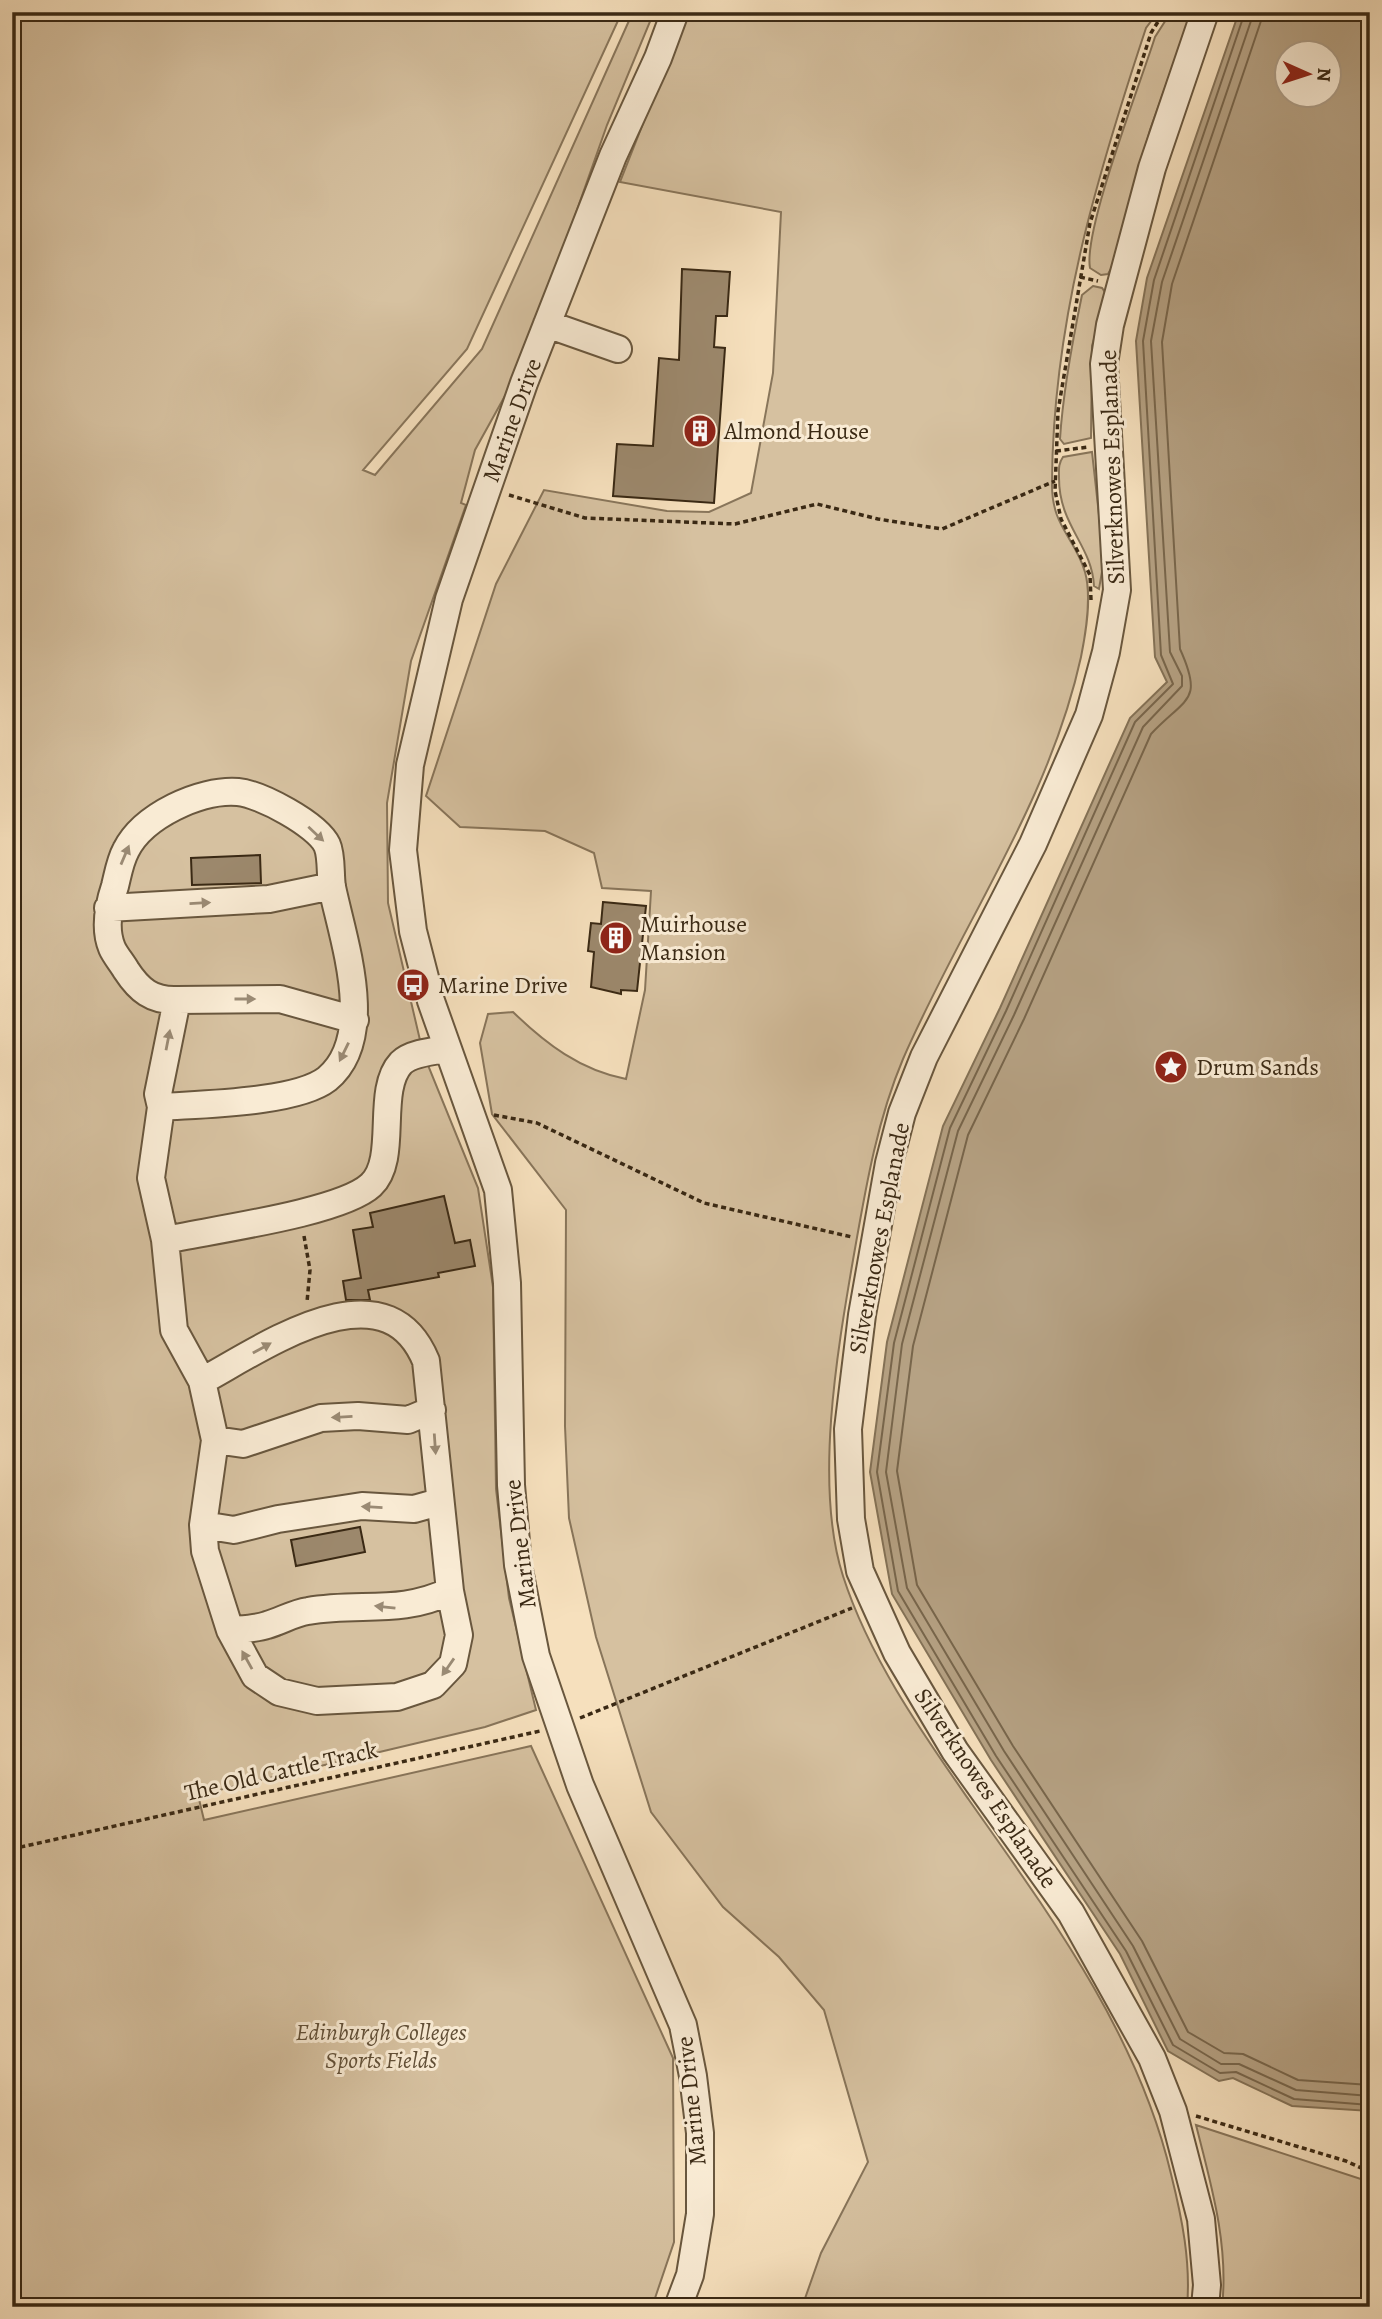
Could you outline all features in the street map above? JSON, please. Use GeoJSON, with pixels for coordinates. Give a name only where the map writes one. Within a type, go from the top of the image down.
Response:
{"type":"FeatureCollection","features":[{"type":"Feature","properties":{"kind":"street","name":"Marine Drive"},"geometry":{"type":"LineString","coordinates":[[675,12],[658,58],[613,156],[547,324],[449,599],[410,765],[403,850],[412,931],[447,1049],[498,1191],[507,1283],[511,1485],[518,1565],[536,1656],[580,1785],[665,1977],[683,2025],[691,2063],[700,2133],[700,2214],[690,2275],[678,2307]]}},
{"type":"Feature","properties":{"kind":"street","name":"Silverknowes Esplanade"},"geometry":{"type":"LineString","coordinates":[[1205,12],[1152,168],[1110,324],[1104,364],[1117,590],[1106,652],[1089,715],[1033,844],[924,1057],[899,1126],[862,1315],[848,1429],[850,1519],[860,1571],[897,1653],[956,1751],[1071,1913],[1152,2058],[1173,2111],[1201,2219],[1207,2285],[1205,2307]]}},
{"type":"Feature","properties":{"kind":"street"},"geometry":{"type":"LineString","coordinates":[[547,324],[618,349]]}},
{"type":"Feature","properties":{"kind":"street"},"geometry":{"type":"LineString","coordinates":[[161,1107],[294,1093],[327,1079],[346,1053],[355,1020],[348,954],[332,886],[327,845],[303,822],[268,800],[237,792],[199,797],[163,810],[126,849],[108,908],[111,947],[137,987],[159,1000],[280,999],[355,1020]]}},
{"type":"Feature","properties":{"kind":"street"},"geometry":{"type":"LineString","coordinates":[[108,908],[269,899],[332,886]]}},
{"type":"Feature","properties":{"kind":"street"},"geometry":{"type":"LineString","coordinates":[[177,1000],[158,1094],[161,1107],[150,1178],[165,1241],[174,1330],[202,1381],[215,1440],[203,1525],[205,1550],[230,1630],[255,1676],[279,1692],[317,1701],[397,1697],[433,1685],[453,1664],[459,1635],[450,1591],[439,1502],[426,1361],[417,1341],[405,1328],[387,1318],[360,1313],[305,1325],[202,1381]]}},
{"type":"Feature","properties":{"kind":"street"},"geometry":{"type":"LineString","coordinates":[[165,1241],[300,1213],[358,1196],[374,1183],[381,1166],[392,1081],[402,1062],[423,1053],[447,1049]]}},
{"type":"Feature","properties":{"kind":"street"},"geometry":{"type":"LineString","coordinates":[[215,1440],[243,1444],[321,1418],[358,1416],[408,1420],[432,1410]]}},
{"type":"Feature","properties":{"kind":"street"},"geometry":{"type":"LineString","coordinates":[[203,1525],[234,1530],[278,1518],[362,1506],[415,1509],[439,1502]]}},
{"type":"Feature","properties":{"kind":"street"},"geometry":{"type":"LineString","coordinates":[[230,1630],[265,1626],[305,1611],[362,1605],[396,1608],[430,1601],[450,1591]]}},
{"type":"Feature","properties":{"kind":"path"},"geometry":{"type":"LineString","coordinates":[[1056,451],[1108,445]]}},
{"type":"Feature","properties":{"kind":"path"},"geometry":{"type":"LineString","coordinates":[[487,489],[584,518],[735,524],[817,504],[878,519],[942,529],[1055,481]]}},
{"type":"Feature","properties":{"kind":"path"},"geometry":{"type":"LineString","coordinates":[[471,1111],[537,1123],[704,1203],[875,1241]]}},
{"type":"Feature","properties":{"kind":"path"},"geometry":{"type":"LineString","coordinates":[[300,1213],[310,1270],[305,1325]]}},
{"type":"Feature","properties":{"kind":"path","name":"The Old Cattle Track"},"geometry":{"type":"LineString","coordinates":[[12,1849],[558,1727],[873,1599]]}},
{"type":"Feature","properties":{"kind":"path"},"geometry":{"type":"LineString","coordinates":[[1173,2111],[1228,2124],[1346,2161],[1370,2172]]}},
{"type":"Feature","properties":{"kind":"green space","name":"Edinburgh Colleges Sports Fields"},"geometry":{"type":"Polygon","coordinates":[[[12,12],[622,12],[467,349],[363,470],[375,475],[482,349],[632,14],[654,12],[607,125],[548,292],[506,394],[475,450],[461,503],[466,505],[411,661],[387,803],[388,903],[423,1053],[478,1188],[493,1287],[496,1489],[509,1598],[536,1710],[485,1727],[198,1795],[204,1820],[531,1746],[673,2058],[674,2242],[652,2307],[12,2307],[12,12]]]}},
{"type":"Feature","properties":{"kind":"green space"},"geometry":{"type":"Polygon","coordinates":[[[687,12],[1158,12],[1146,28],[1110,140],[1081,252],[1060,365],[1054,423],[1053,497],[1059,521],[1081,560],[1087,582],[1088,615],[1081,657],[1067,711],[1048,762],[1002,862],[926,1009],[903,1059],[885,1108],[867,1183],[847,1297],[835,1377],[829,1461],[834,1540],[843,1576],[867,1635],[915,1720],[1060,1932],[1114,2024],[1137,2073],[1156,2122],[1179,2207],[1187,2257],[1187,2307],[802,2307],[821,2253],[868,2162],[824,2010],[779,1957],[723,1907],[651,1812],[596,1637],[569,1518],[565,1426],[566,1210],[492,1114],[480,1043],[488,1014],[513,1012],[538,1035],[565,1054],[594,1069],[626,1079],[645,990],[651,891],[602,888],[594,853],[545,831],[460,827],[426,796],[496,584],[544,490],[667,511],[709,512],[751,493],[773,373],[781,212],[620,182],[687,12]]]}},
{"type":"Feature","properties":{"kind":"green space"},"geometry":{"type":"Polygon","coordinates":[[[1171,12],[1192,12],[1150,130],[1112,267],[1108,274],[1101,275],[1090,268],[1095,222],[1155,37],[1171,12]]]}},
{"type":"Feature","properties":{"kind":"green space"},"geometry":{"type":"Polygon","coordinates":[[[1093,286],[1102,288],[1107,295],[1092,346],[1091,438],[1064,444],[1060,439],[1061,421],[1071,349],[1082,295],[1093,286]]]}},
{"type":"Feature","properties":{"kind":"green space"},"geometry":{"type":"Polygon","coordinates":[[[1092,452],[1104,560],[1099,589],[1094,586],[1088,559],[1064,509],[1059,478],[1063,457],[1092,452]]]}},
{"type":"Feature","properties":{"kind":"green space"},"geometry":{"type":"Polygon","coordinates":[[[1196,2125],[1370,2182],[1370,2307],[1222,2307],[1224,2284],[1221,2238],[1213,2192],[1196,2125]]]}},
{"type":"Feature","properties":{"kind":"water","name":"Drum Sands"},"geometry":{"type":"Polygon","coordinates":[[[1239,12],[1370,12],[1370,2111],[1292,2106],[1233,2078],[1219,2081],[1168,2051],[1120,1954],[991,1760],[892,1594],[870,1472],[887,1342],[943,1126],[1000,1008],[1130,718],[1167,682],[1155,657],[1136,341],[1147,278],[1239,12]]]}},
{"type":"Feature","properties":{"kind":"building","name":"Almond House"},"geometry":{"type":"Polygon","coordinates":[[[682,269],[730,272],[727,316],[716,316],[714,347],[725,348],[714,503],[613,496],[617,444],[653,446],[659,358],[679,360],[682,269]]]}},
{"type":"Feature","properties":{"kind":"building"},"geometry":{"type":"Polygon","coordinates":[[[260,855],[261,883],[192,885],[191,858],[260,855]]]}},
{"type":"Feature","properties":{"kind":"building","name":"Muirhouse Mansion"},"geometry":{"type":"Polygon","coordinates":[[[603,902],[646,906],[637,991],[621,990],[621,994],[591,987],[594,952],[588,951],[591,923],[601,924],[603,902]]]}},
{"type":"Feature","properties":{"kind":"building"},"geometry":{"type":"Polygon","coordinates":[[[444,1196],[455,1243],[470,1240],[475,1266],[438,1273],[439,1277],[368,1290],[370,1300],[346,1300],[343,1281],[361,1278],[353,1230],[373,1227],[370,1213],[444,1196]]]}},
{"type":"Feature","properties":{"kind":"building"},"geometry":{"type":"Polygon","coordinates":[[[360,1527],[365,1552],[296,1566],[291,1540],[360,1527]]]}},
{"type":"Feature","properties":{"kind":"place","name":"Almond House"},"geometry":{"type":"Point","coordinates":[700,431]}},
{"type":"Feature","properties":{"kind":"place","name":"Muirhouse Mansion"},"geometry":{"type":"Point","coordinates":[616,938]}},
{"type":"Feature","properties":{"kind":"place","name":"Marine Drive"},"geometry":{"type":"Point","coordinates":[413,985]}},
{"type":"Feature","properties":{"kind":"place","name":"Drum Sands"},"geometry":{"type":"Point","coordinates":[1171,1067]}}]}
